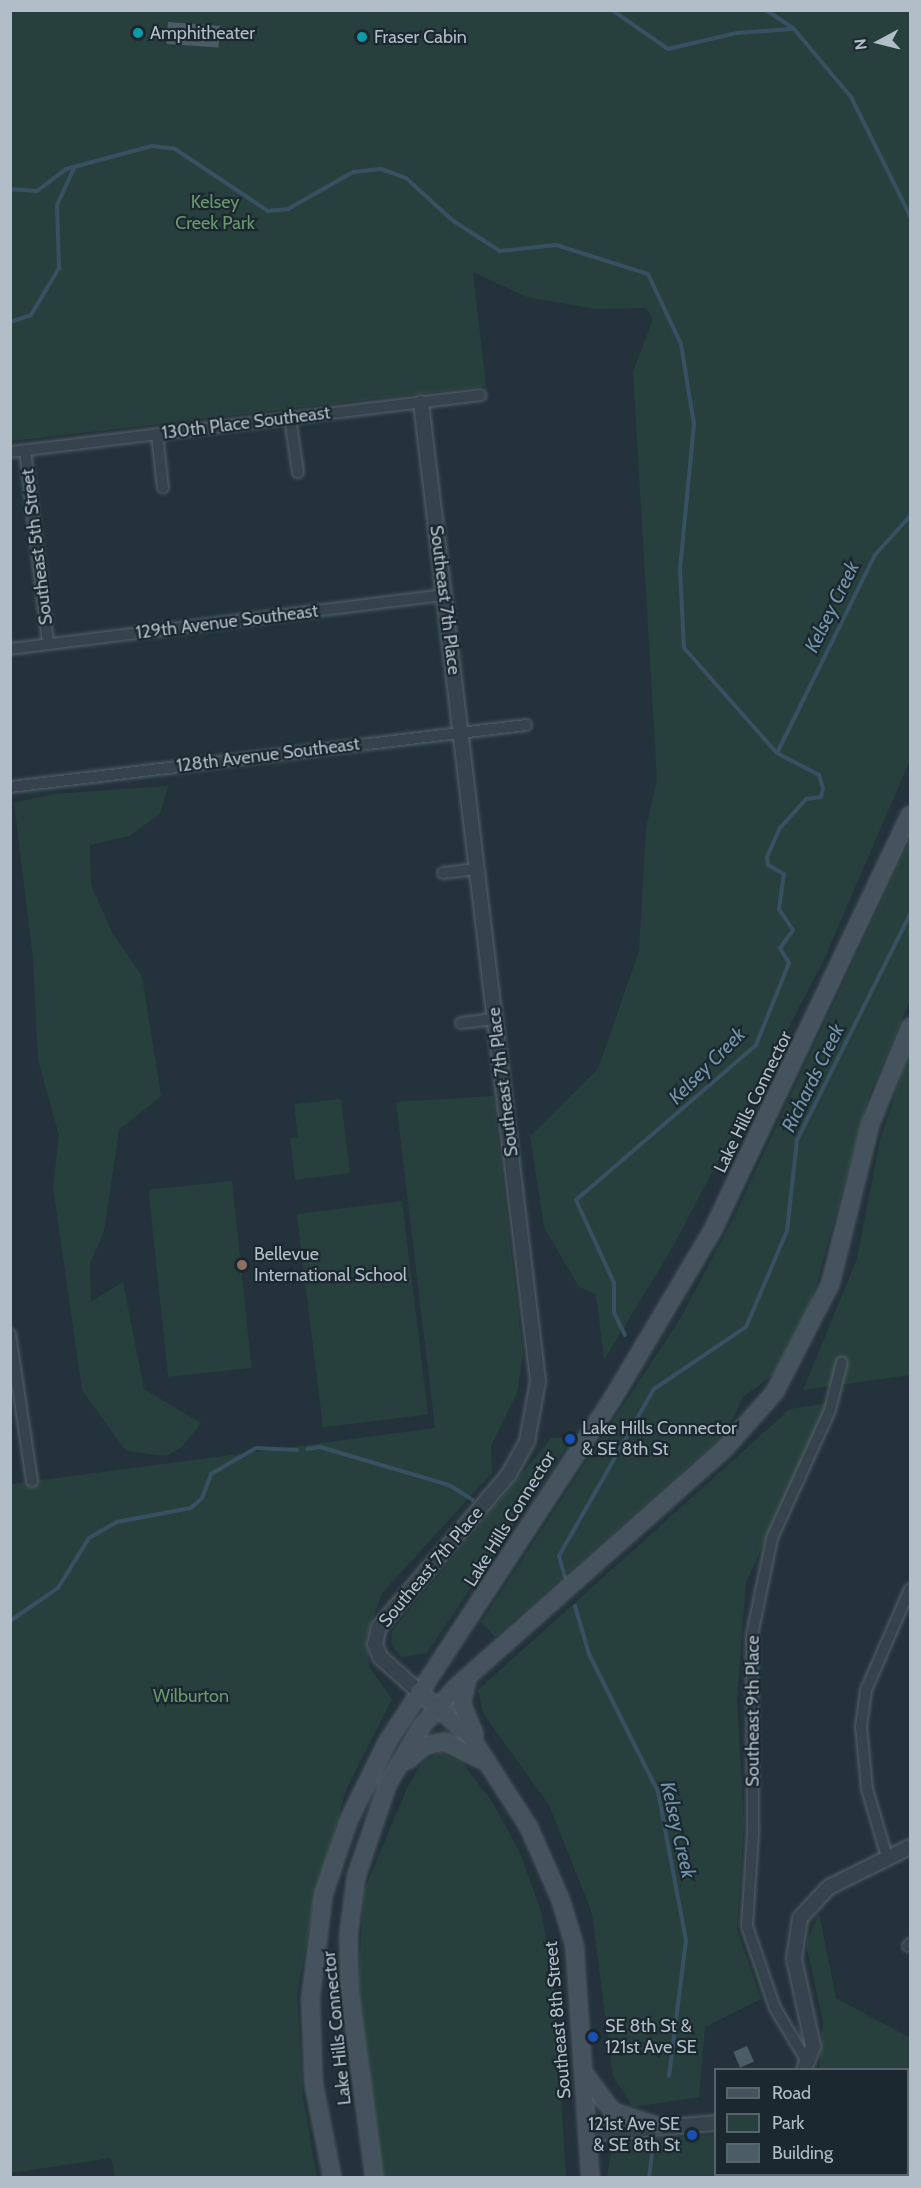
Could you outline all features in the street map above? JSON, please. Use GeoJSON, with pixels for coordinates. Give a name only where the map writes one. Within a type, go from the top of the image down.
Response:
{"type":"FeatureCollection","features":[{"type":"Feature","properties":{"kind":"main road","name":"Lake Hills Connector"},"geometry":{"type":"LineString","coordinates":[[332,2178],[309,2036],[318,1923],[348,1820],[418,1692],[617,1390],[713,1228],[910,814]]}},
{"type":"Feature","properties":{"kind":"main road","name":"Lake Hills Connector"},"geometry":{"type":"LineString","coordinates":[[374,2178],[350,1991],[348,1935],[364,1845],[395,1770],[438,1705],[469,1674],[725,1447],[774,1392],[830,1283],[870,1123],[910,1026]]}},
{"type":"Feature","properties":{"kind":"main road"},"geometry":{"type":"LineString","coordinates":[[469,1674],[461,1703],[489,1766]]}},
{"type":"Feature","properties":{"kind":"main road","name":"Southeast 8th Street"},"geometry":{"type":"LineString","coordinates":[[418,1692],[438,1705],[470,1736],[528,1826],[564,1911],[574,1945],[590,2178]]}},
{"type":"Feature","properties":{"kind":"main road"},"geometry":{"type":"LineString","coordinates":[[395,1770],[425,1745],[444,1741],[465,1748],[489,1766]]}},
{"type":"Feature","properties":{"kind":"main road"},"geometry":{"type":"LineString","coordinates":[[584,2071],[612,2111],[658,2126]]}},
{"type":"Feature","properties":{"kind":"street","name":"130th Place Southeast"},"geometry":{"type":"LineString","coordinates":[[10,452],[481,395]]}},
{"type":"Feature","properties":{"kind":"street","name":"Southeast 7th Place"},"geometry":{"type":"LineString","coordinates":[[418,1692],[380,1657],[375,1644],[379,1627],[509,1474],[527,1441],[537,1406],[496,1019],[421,403]]}},
{"type":"Feature","properties":{"kind":"street"},"geometry":{"type":"LineString","coordinates":[[290,418],[298,472]]}},
{"type":"Feature","properties":{"kind":"street"},"geometry":{"type":"LineString","coordinates":[[157,434],[163,488]]}},
{"type":"Feature","properties":{"kind":"street","name":"Southeast 5th Street"},"geometry":{"type":"LineString","coordinates":[[26,450],[48,644]]}},
{"type":"Feature","properties":{"kind":"street","name":"129th Avenue Southeast"},"geometry":{"type":"LineString","coordinates":[[10,649],[444,595]]}},
{"type":"Feature","properties":{"kind":"street","name":"128th Avenue Southeast"},"geometry":{"type":"LineString","coordinates":[[10,787],[526,725]]}},
{"type":"Feature","properties":{"kind":"street"},"geometry":{"type":"LineString","coordinates":[[443,873],[477,869]]}},
{"type":"Feature","properties":{"kind":"street"},"geometry":{"type":"LineString","coordinates":[[461,1023],[496,1019]]}},
{"type":"Feature","properties":{"kind":"street"},"geometry":{"type":"LineString","coordinates":[[10,1334],[14,1391],[32,1481]]}},
{"type":"Feature","properties":{"kind":"street","name":"Southeast 9th Place"},"geometry":{"type":"LineString","coordinates":[[806,2066],[775,2008],[747,1926],[753,1834],[752,1635],[772,1538],[830,1410],[842,1362]]}},
{"type":"Feature","properties":{"kind":"street"},"geometry":{"type":"LineString","coordinates":[[887,1857],[867,1789],[861,1726],[867,1690],[907,1608],[910,1589]]}},
{"type":"Feature","properties":{"kind":"street"},"geometry":{"type":"LineString","coordinates":[[806,2066],[812,2033],[794,1959],[800,1918],[814,1897],[910,1847]]}},
{"type":"Feature","properties":{"kind":"street"},"geometry":{"type":"LineString","coordinates":[[588,2134],[658,2126],[714,2123]]}},
{"type":"Feature","properties":{"kind":"green space","name":"Kelsey Creek Park"},"geometry":{"type":"Polygon","coordinates":[[[10,11],[910,11],[910,760],[823,962],[671,1250],[604,1360],[596,1294],[579,1287],[544,1227],[530,1136],[598,1069],[639,951],[646,828],[657,780],[633,372],[653,319],[646,308],[595,309],[527,297],[473,272],[486,386],[11,441],[10,11]]]}},
{"type":"Feature","properties":{"kind":"green space"},"geometry":{"type":"Polygon","coordinates":[[[168,786],[160,814],[129,836],[90,845],[91,885],[113,934],[142,976],[161,1096],[119,1130],[104,1232],[90,1263],[91,1302],[123,1282],[144,1389],[201,1423],[182,1447],[166,1456],[126,1451],[82,1390],[53,1187],[59,1135],[38,1060],[33,959],[14,803],[52,794],[168,786]]]}},
{"type":"Feature","properties":{"kind":"green space"},"geometry":{"type":"Polygon","coordinates":[[[910,840],[910,1001],[869,1096],[812,1300],[774,1374],[743,1397],[726,1433],[495,1637],[481,1622],[680,1319],[734,1217],[910,840]]]}},
{"type":"Feature","properties":{"kind":"green space"},"geometry":{"type":"Polygon","coordinates":[[[910,1049],[910,1375],[803,1390],[857,1259],[880,1140],[910,1049]]]}},
{"type":"Feature","properties":{"kind":"green space","name":"Wilburton"},"geometry":{"type":"Polygon","coordinates":[[[493,1096],[523,1354],[517,1393],[491,1446],[492,1473],[382,1593],[366,1638],[370,1668],[392,1699],[346,1790],[313,1908],[297,1994],[303,2098],[317,2177],[115,2177],[111,2158],[11,2173],[11,1484],[435,1428],[396,1102],[493,1096]]]}},
{"type":"Feature","properties":{"kind":"green space"},"geometry":{"type":"Polygon","coordinates":[[[341,1099],[350,1173],[295,1180],[290,1138],[298,1137],[294,1104],[341,1099]]]}},
{"type":"Feature","properties":{"kind":"green space"},"geometry":{"type":"Polygon","coordinates":[[[232,1181],[252,1368],[168,1377],[148,1190],[232,1181]]]}},
{"type":"Feature","properties":{"kind":"green space"},"geometry":{"type":"Polygon","coordinates":[[[402,1201],[428,1414],[323,1427],[297,1214],[402,1201]]]}},
{"type":"Feature","properties":{"kind":"green space"},"geometry":{"type":"Polygon","coordinates":[[[828,1403],[746,1582],[737,1700],[744,1822],[737,1930],[761,1999],[705,2027],[699,2097],[633,2107],[613,2077],[592,1913],[549,1805],[483,1713],[478,1690],[790,1409],[828,1403]]]}},
{"type":"Feature","properties":{"kind":"green space"},"geometry":{"type":"Polygon","coordinates":[[[551,1438],[563,1438],[566,1447],[427,1653],[401,1657],[391,1645],[392,1631],[551,1438]]]}},
{"type":"Feature","properties":{"kind":"green space"},"geometry":{"type":"Polygon","coordinates":[[[440,1752],[463,1763],[494,1805],[520,1853],[541,1911],[553,1974],[566,2177],[382,2177],[358,1989],[364,1890],[408,1786],[422,1763],[440,1752]]]}},
{"type":"Feature","properties":{"kind":"green space"},"geometry":{"type":"Polygon","coordinates":[[[819,1913],[836,1998],[910,2038],[910,2123],[909,2068],[819,2068],[823,2021],[806,1944],[819,1913]]]}},
{"type":"Feature","properties":{"kind":"green space"},"geometry":{"type":"Polygon","coordinates":[[[714,2135],[714,2176],[822,2177],[607,2177],[612,2148],[624,2141],[714,2135]]]}},
{"type":"Feature","properties":{"kind":"building"},"geometry":{"type":"Polygon","coordinates":[[[168,22],[220,26],[218,48],[166,44],[168,22]]]}},
{"type":"Feature","properties":{"kind":"building"},"geometry":{"type":"Polygon","coordinates":[[[747,2046],[754,2062],[740,2068],[733,2052],[747,2046]]]}},
{"type":"Feature","properties":{"kind":"waterway"},"geometry":{"type":"LineString","coordinates":[[612,10],[668,49],[737,33],[792,29]]}},
{"type":"Feature","properties":{"kind":"waterway","name":"Kelsey Creek"},"geometry":{"type":"LineString","coordinates":[[766,10],[794,29],[851,97],[910,216]]}},
{"type":"Feature","properties":{"kind":"waterway"},"geometry":{"type":"LineString","coordinates":[[10,189],[37,191],[66,169],[152,146],[175,149],[268,211],[288,209],[353,172],[381,169],[406,178],[452,220],[500,251],[556,245],[648,274],[681,344],[694,424],[680,569],[684,648],[777,753]]}},
{"type":"Feature","properties":{"kind":"waterway"},"geometry":{"type":"LineString","coordinates":[[10,322],[31,315],[59,268],[57,205],[74,169]]}},
{"type":"Feature","properties":{"kind":"waterway","name":"Kelsey Creek"},"geometry":{"type":"LineString","coordinates":[[625,1335],[614,1312],[614,1283],[576,1200],[756,1045],[789,963],[780,948],[793,930],[779,909],[784,874],[768,865],[767,857],[780,828],[806,799],[821,797],[823,788],[819,775],[777,753],[875,555],[910,516]]}},
{"type":"Feature","properties":{"kind":"waterway","name":"Richards Creek"},"geometry":{"type":"LineString","coordinates":[[565,1577],[559,1556],[654,1389],[746,1327],[787,1231],[797,1140],[910,914]]}},
{"type":"Feature","properties":{"kind":"waterway"},"geometry":{"type":"LineString","coordinates":[[307,1449],[320,1447],[449,1485],[473,1500]]}},
{"type":"Feature","properties":{"kind":"waterway"},"geometry":{"type":"LineString","coordinates":[[10,1621],[58,1588],[89,1538],[117,1522],[191,1508],[202,1498],[211,1474],[256,1448],[297,1450]]}},
{"type":"Feature","properties":{"kind":"waterway","name":"Kelsey Creek"},"geometry":{"type":"LineString","coordinates":[[575,1606],[589,1654],[658,1792],[686,1940],[669,2076]]}},
{"type":"Feature","properties":{"kind":"waterway","name":"Kelsey Creek"},"geometry":{"type":"LineString","coordinates":[[649,2178],[652,2153]]}},
{"type":"Feature","properties":{"kind":"place","name":"Amphitheater"},"geometry":{"type":"Point","coordinates":[138,33]}},
{"type":"Feature","properties":{"kind":"place","name":"Fraser Cabin"},"geometry":{"type":"Point","coordinates":[362,37]}},
{"type":"Feature","properties":{"kind":"place","name":"Bellevue International School"},"geometry":{"type":"Point","coordinates":[242,1265]}},
{"type":"Feature","properties":{"kind":"place","name":"Lake Hills Connector & SE 8th St"},"geometry":{"type":"Point","coordinates":[570,1439]}},
{"type":"Feature","properties":{"kind":"place","name":"SE 8th St & 121st Ave SE"},"geometry":{"type":"Point","coordinates":[593,2037]}},
{"type":"Feature","properties":{"kind":"place","name":"121st Ave SE & SE 8th St"},"geometry":{"type":"Point","coordinates":[692,2135]}}]}
